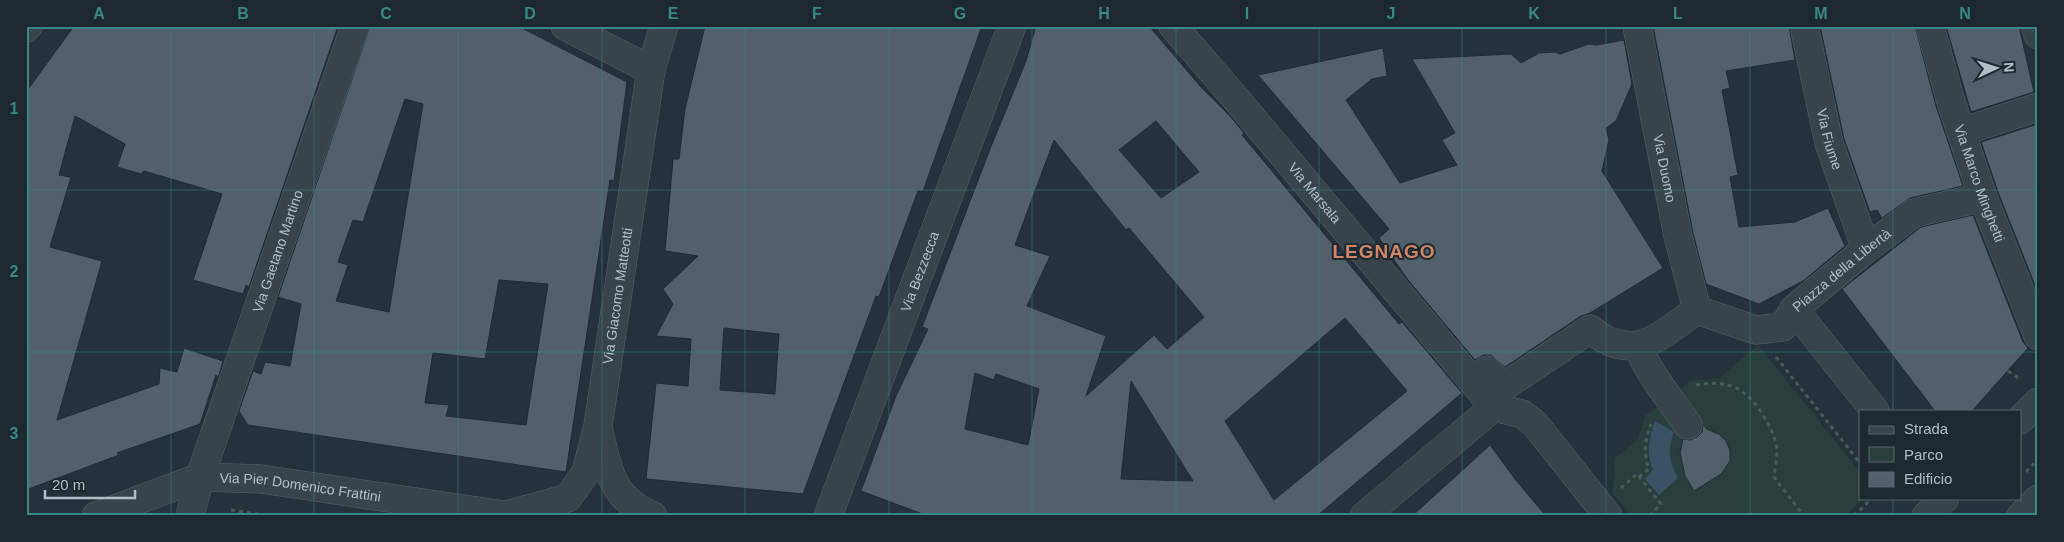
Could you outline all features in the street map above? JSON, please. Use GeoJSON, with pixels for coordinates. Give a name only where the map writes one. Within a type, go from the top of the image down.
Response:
{"type":"FeatureCollection","features":[{"type":"Feature","properties":{"kind":"street","name":"Via Gaetano Martino"},"geometry":{"type":"LineString","coordinates":[[190,516],[200,477],[355,26]]}},
{"type":"Feature","properties":{"kind":"street"},"geometry":{"type":"LineString","coordinates":[[565,26],[651,70]]}},
{"type":"Feature","properties":{"kind":"street","name":"Via Giacomo Matteotti"},"geometry":{"type":"LineString","coordinates":[[508,515],[568,498],[586,472],[598,426],[651,70],[664,26]]}},
{"type":"Feature","properties":{"kind":"street","name":"Via Bezzecca"},"geometry":{"type":"LineString","coordinates":[[828,516],[1012,26]]}},
{"type":"Feature","properties":{"kind":"street","name":"Via Marsala"},"geometry":{"type":"LineString","coordinates":[[1173,26],[1494,407]]}},
{"type":"Feature","properties":{"kind":"street","name":"Via Duomo"},"geometry":{"type":"LineString","coordinates":[[1637,26],[1678,236],[1697,310]]}},
{"type":"Feature","properties":{"kind":"street","name":"Via Fiume"},"geometry":{"type":"LineString","coordinates":[[1804,26],[1829,143],[1866,250]]}},
{"type":"Feature","properties":{"kind":"street","name":"Via Marco Minghetti"},"geometry":{"type":"LineString","coordinates":[[1930,26],[1961,132],[1983,197],[2038,336]]}},
{"type":"Feature","properties":{"kind":"street"},"geometry":{"type":"LineString","coordinates":[[2035,26],[2038,35]]}},
{"type":"Feature","properties":{"kind":"street"},"geometry":{"type":"LineString","coordinates":[[1961,132],[2038,107]]}},
{"type":"Feature","properties":{"kind":"street","name":"Piazza della Libertà"},"geometry":{"type":"LineString","coordinates":[[1874,410],[1794,309],[1914,213],[1983,197]]}},
{"type":"Feature","properties":{"kind":"street"},"geometry":{"type":"LineString","coordinates":[[1487,370],[1503,387],[1590,329],[1604,340],[1622,347],[1638,346],[1652,341],[1697,310],[1756,330],[1783,327],[1794,309]]}},
{"type":"Feature","properties":{"kind":"street"},"geometry":{"type":"LineString","coordinates":[[1638,346],[1645,363],[1688,425]]}},
{"type":"Feature","properties":{"kind":"street"},"geometry":{"type":"LineString","coordinates":[[2022,418],[2038,402]]}},
{"type":"Feature","properties":{"kind":"street"},"geometry":{"type":"LineString","coordinates":[[1364,516],[1494,407],[1522,414],[1535,424],[1608,516]]}},
{"type":"Feature","properties":{"kind":"street"},"geometry":{"type":"LineString","coordinates":[[598,426],[611,477],[624,499],[653,516]]}},
{"type":"Feature","properties":{"kind":"street","name":"Via Pier Domenico Frattini"},"geometry":{"type":"LineString","coordinates":[[96,516],[200,477],[261,478],[468,513],[508,515]]}},
{"type":"Feature","properties":{"kind":"street"},"geometry":{"type":"LineString","coordinates":[[2021,516],[2038,498]]}},
{"type":"Feature","properties":{"kind":"street"},"geometry":{"type":"LineString","coordinates":[[1926,516],[1943,500]]}},
{"type":"Feature","properties":{"kind":"path"},"geometry":{"type":"LineString","coordinates":[[1756,330],[1760,338],[1859,462]]}},
{"type":"Feature","properties":{"kind":"path"},"geometry":{"type":"LineString","coordinates":[[1639,477],[1649,469],[1644,457],[1645,438],[1654,418],[1692,385],[1720,383],[1737,388],[1760,410],[1771,427],[1777,450],[1774,477],[1804,516]]}},
{"type":"Feature","properties":{"kind":"path"},"geometry":{"type":"LineString","coordinates":[[2022,476],[2038,459]]}},
{"type":"Feature","properties":{"kind":"path"},"geometry":{"type":"LineString","coordinates":[[1619,489],[1637,474],[1661,504],[1648,516]]}},
{"type":"Feature","properties":{"kind":"path"},"geometry":{"type":"LineString","coordinates":[[1854,516],[1870,500]]}},
{"type":"Feature","properties":{"kind":"path"},"geometry":{"type":"LineString","coordinates":[[222,508],[270,516]]}},
{"type":"Feature","properties":{"kind":"green space"},"geometry":{"type":"Polygon","coordinates":[[[1758,345],[1859,471],[1859,500],[1862,500],[1845,516],[1632,516],[1613,494],[1615,458],[1637,440],[1646,415],[1671,398],[1690,381],[1719,378],[1758,345]]]}},
{"type":"Feature","properties":{"kind":"water"},"geometry":{"type":"Polygon","coordinates":[[[1655,421],[1674,432],[1670,444],[1670,455],[1678,478],[1659,495],[1645,479],[1653,470],[1649,446],[1655,421]]]}},
{"type":"Feature","properties":{"kind":"building"},"geometry":{"type":"Polygon","coordinates":[[[74,26],[338,26],[249,287],[246,285],[243,294],[193,280],[222,194],[144,171],[141,174],[117,167],[125,144],[75,116],[59,175],[71,177],[50,247],[102,261],[57,420],[159,384],[160,368],[177,372],[184,348],[223,361],[218,378],[216,375],[200,424],[117,453],[119,455],[26,490],[26,92],[74,26]]]}},
{"type":"Feature","properties":{"kind":"building"},"geometry":{"type":"Polygon","coordinates":[[[370,26],[518,26],[627,82],[614,181],[610,180],[566,472],[248,425],[239,411],[253,371],[261,374],[265,362],[290,366],[301,304],[278,297],[370,26]],[[405,99],[363,222],[353,220],[338,262],[348,265],[336,301],[389,312],[423,104],[405,99]],[[499,280],[485,359],[433,353],[425,403],[449,405],[446,416],[526,425],[548,284],[499,280]]]}},
{"type":"Feature","properties":{"kind":"building"},"geometry":{"type":"Polygon","coordinates":[[[705,26],[982,26],[923,191],[918,191],[879,297],[876,296],[803,494],[646,479],[656,383],[688,386],[691,339],[656,336],[673,304],[663,289],[698,256],[665,251],[673,159],[679,159],[685,109],[705,26]],[[724,328],[720,390],[775,394],[779,334],[724,328]]]}},
{"type":"Feature","properties":{"kind":"building"},"geometry":{"type":"Polygon","coordinates":[[[1036,26],[1149,26],[1200,86],[1230,116],[1244,133],[1242,135],[1399,324],[1402,322],[1462,393],[1317,516],[928,516],[861,491],[896,396],[928,329],[922,327],[1026,61],[1036,26]],[[1156,121],[1119,150],[1161,198],[1199,172],[1156,121]],[[1054,140],[1015,245],[1050,256],[1027,306],[1106,336],[1086,396],[1154,335],[1167,349],[1204,317],[1129,228],[1126,230],[1054,140]],[[1345,318],[1225,421],[1274,500],[1407,391],[1345,318]],[[975,373],[965,429],[1028,445],[1039,389],[996,374],[994,380],[975,373]],[[1131,381],[1121,479],[1193,481],[1131,381]]]}},
{"type":"Feature","properties":{"kind":"building"},"geometry":{"type":"Polygon","coordinates":[[[1653,26],[1789,26],[1795,60],[1726,71],[1730,88],[1722,90],[1738,175],[1730,177],[1739,227],[1795,222],[1828,208],[1845,246],[1803,281],[1759,304],[1706,284],[1693,233],[1653,26]]]}},
{"type":"Feature","properties":{"kind":"building"},"geometry":{"type":"Polygon","coordinates":[[[1820,26],[1915,26],[1936,106],[1963,186],[1910,198],[1882,218],[1877,210],[1870,212],[1844,139],[1820,26]]]}},
{"type":"Feature","properties":{"kind":"building"},"geometry":{"type":"Polygon","coordinates":[[[1946,26],[2019,26],[2034,92],[1971,112],[1946,26]]]}},
{"type":"Feature","properties":{"kind":"building"},"geometry":{"type":"Polygon","coordinates":[[[1624,40],[1632,84],[1616,121],[1606,128],[1609,140],[1602,171],[1663,268],[1590,313],[1581,316],[1505,367],[1491,355],[1483,355],[1475,360],[1408,280],[1379,238],[1389,229],[1258,75],[1383,48],[1387,76],[1372,79],[1346,100],[1400,183],[1457,165],[1442,140],[1455,133],[1412,59],[1511,54],[1521,63],[1539,53],[1555,52],[1560,54],[1589,44],[1597,45],[1624,40]]]}},
{"type":"Feature","properties":{"kind":"building"},"geometry":{"type":"Polygon","coordinates":[[[2038,124],[2038,293],[1998,192],[1981,142],[2038,124]]]}},
{"type":"Feature","properties":{"kind":"building"},"geometry":{"type":"Polygon","coordinates":[[[1973,215],[2023,342],[2028,348],[1973,410],[1934,410],[1842,289],[1921,227],[1973,215]]]}},
{"type":"Feature","properties":{"kind":"building"},"geometry":{"type":"Polygon","coordinates":[[[1703,425],[1726,441],[1730,450],[1730,461],[1721,474],[1694,491],[1685,476],[1680,453],[1683,439],[1690,440],[1697,437],[1702,432],[1703,425]]]}},
{"type":"Feature","properties":{"kind":"building"},"geometry":{"type":"Polygon","coordinates":[[[1490,445],[1546,516],[1412,516],[1490,445]]]}},
{"type":"Feature","properties":{"kind":"district","name":"LEGNAGO"},"geometry":{"type":"Point","coordinates":[1384,251]}}]}
